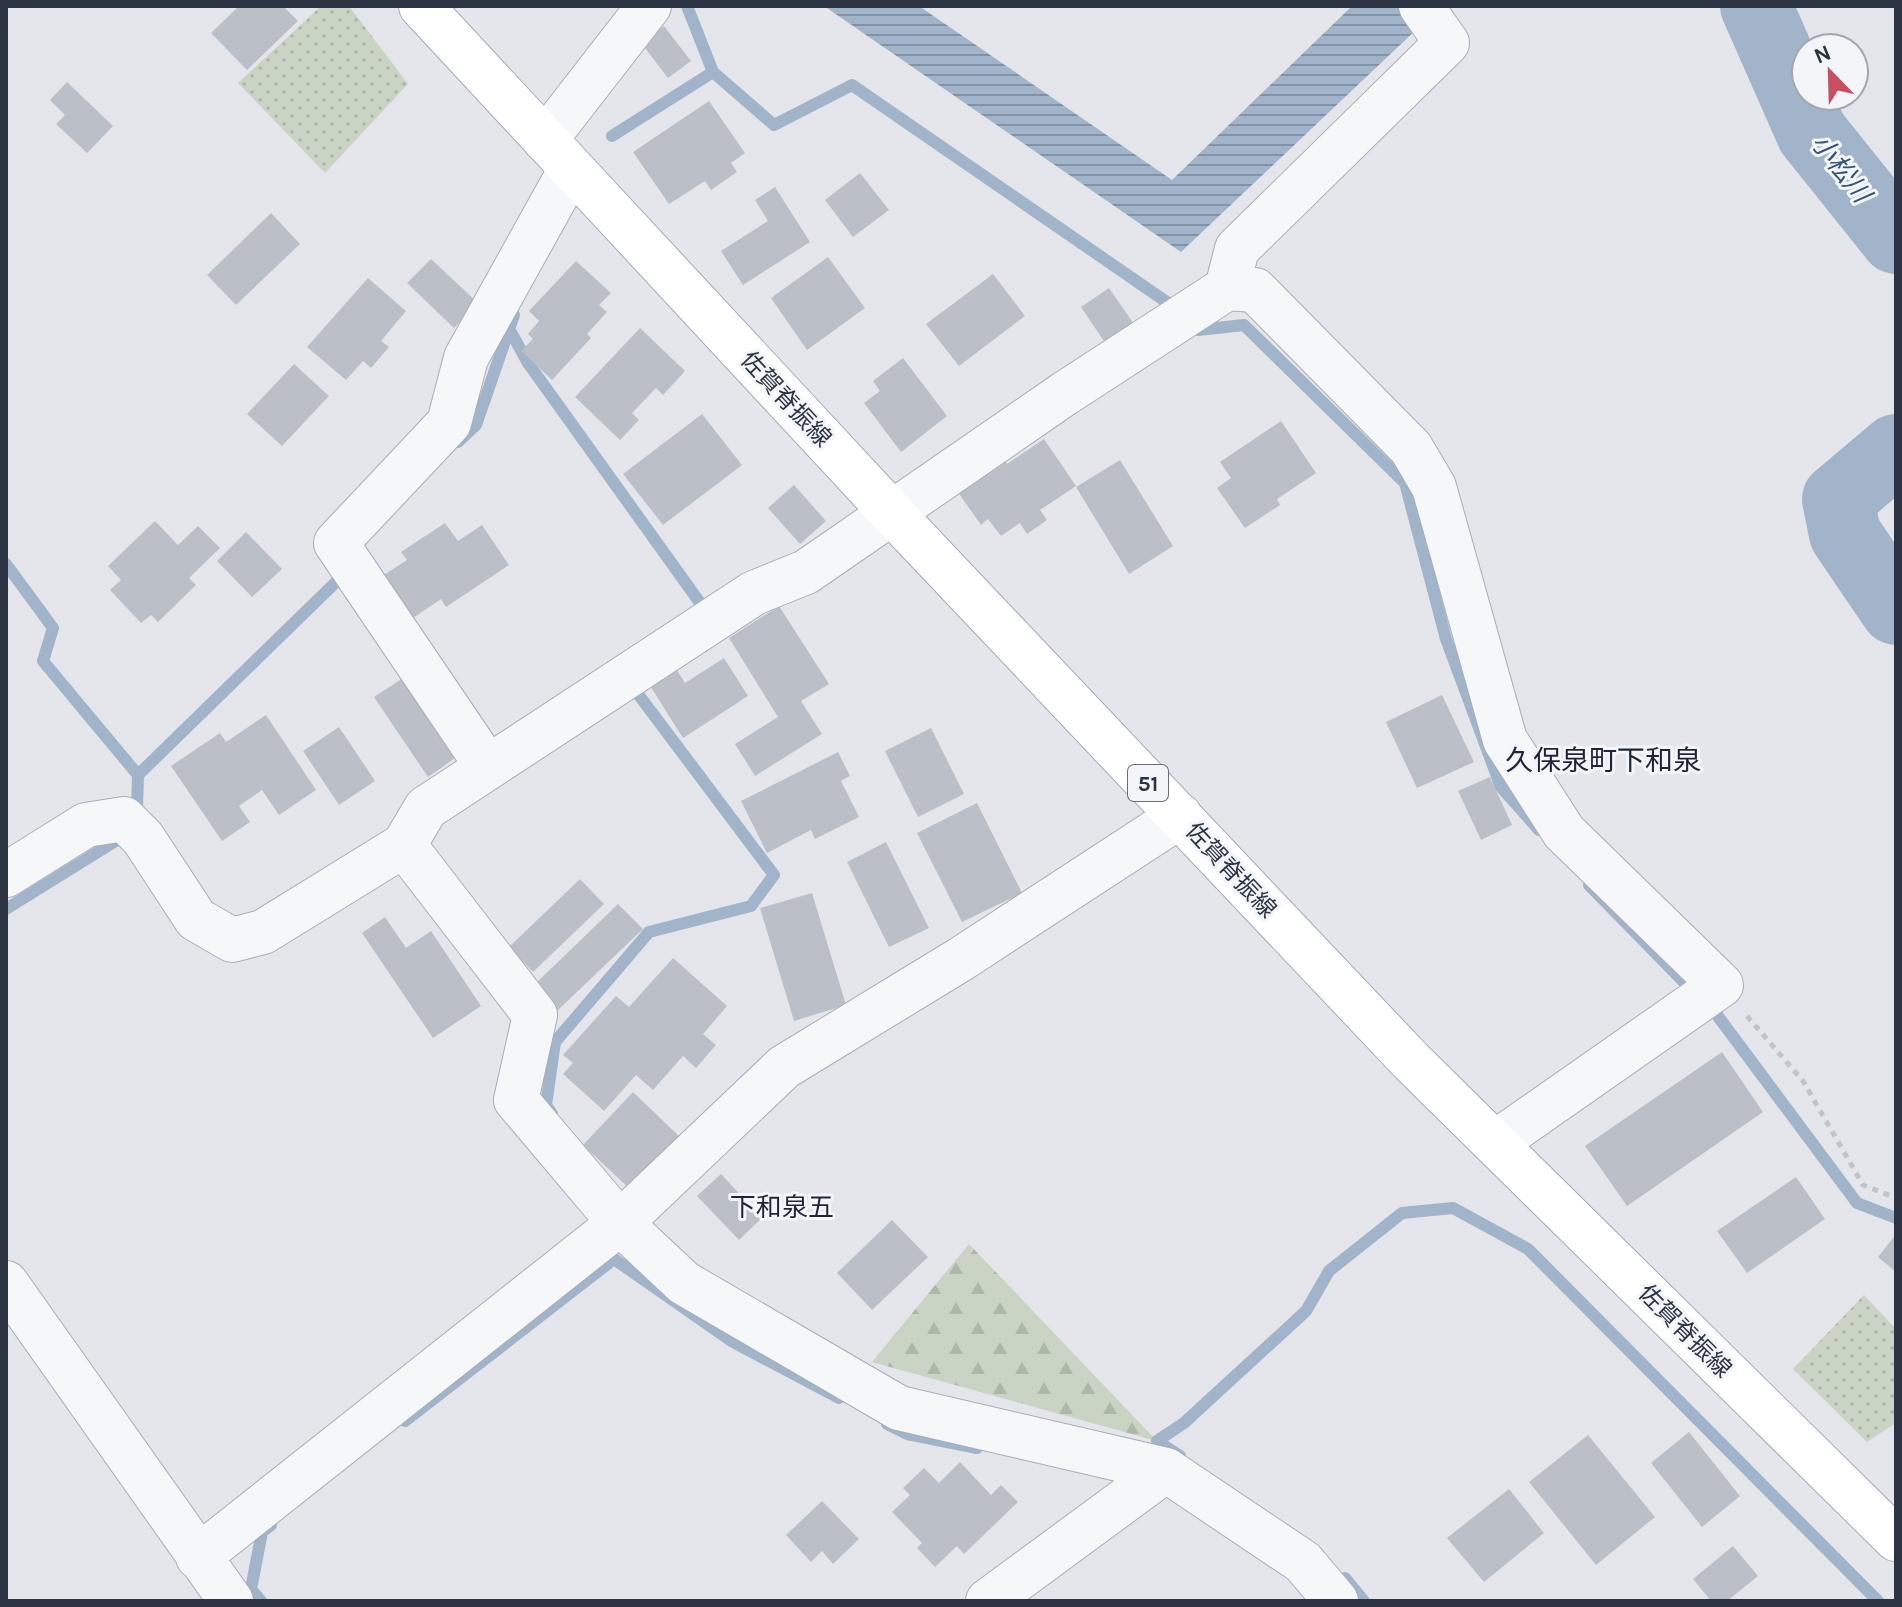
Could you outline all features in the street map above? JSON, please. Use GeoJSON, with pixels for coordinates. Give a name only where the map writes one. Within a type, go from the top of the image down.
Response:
{"type":"FeatureCollection","features":[{"type":"Feature","properties":{"kind":"main road","name":"佐賀脊振線"},"geometry":{"type":"LineString","coordinates":[[421,6],[890,511],[1411,1061],[1896,1539]]}},
{"type":"Feature","properties":{"kind":"street"},"geometry":{"type":"LineString","coordinates":[[487,766],[347,560],[449,423],[466,358],[558,154],[649,6]]}},
{"type":"Feature","properties":{"kind":"street"},"geometry":{"type":"LineString","coordinates":[[1227,288],[1237,249],[1447,43],[1421,6]]}},
{"type":"Feature","properties":{"kind":"street"},"geometry":{"type":"LineString","coordinates":[[6,875],[86,825],[124,819],[143,838],[196,919],[232,940],[263,932],[404,845],[426,808],[754,593],[806,572],[890,511],[1227,288],[1255,290],[1411,448],[1434,487],[1505,740],[1564,832],[1721,985],[1495,1143]]}},
{"type":"Feature","properties":{"kind":"street"},"geometry":{"type":"LineString","coordinates":[[198,1557],[620,1223],[784,1067],[961,959],[1180,816]]}},
{"type":"Feature","properties":{"kind":"street"},"geometry":{"type":"LineString","coordinates":[[404,845],[535,1015],[516,1100],[620,1223],[684,1283],[899,1408],[1166,1470],[1303,1562],[1336,1601]]}},
{"type":"Feature","properties":{"kind":"street"},"geometry":{"type":"LineString","coordinates":[[6,1283],[231,1601]]}},
{"type":"Feature","properties":{"kind":"street"},"geometry":{"type":"LineString","coordinates":[[988,1601],[1166,1470]]}},
{"type":"Feature","properties":{"kind":"path"},"geometry":{"type":"LineString","coordinates":[[1721,985],[1803,1081],[1863,1185],[1896,1198]]}},
{"type":"Feature","properties":{"kind":"green space"},"geometry":{"type":"Polygon","coordinates":[[[321,6],[349,6],[408,84],[325,173],[238,83],[321,6]]]}},
{"type":"Feature","properties":{"kind":"green space"},"geometry":{"type":"Polygon","coordinates":[[[969,1244],[1157,1441],[872,1362],[969,1244]]]}},
{"type":"Feature","properties":{"kind":"green space"},"geometry":{"type":"Polygon","coordinates":[[[1864,1295],[1896,1329],[1896,1423],[1867,1442],[1793,1369],[1864,1295]]]}},
{"type":"Feature","properties":{"kind":"water"},"geometry":{"type":"Polygon","coordinates":[[[824,6],[919,6],[1172,180],[1352,6],[1400,6],[1418,28],[1181,252],[824,6]]]}},
{"type":"Feature","properties":{"kind":"building"},"geometry":{"type":"Polygon","coordinates":[[[239,6],[283,6],[298,21],[247,70],[211,33],[239,6]]]}},
{"type":"Feature","properties":{"kind":"building"},"geometry":{"type":"Polygon","coordinates":[[[664,26],[691,61],[668,78],[642,44],[664,26]]]}},
{"type":"Feature","properties":{"kind":"building"},"geometry":{"type":"Polygon","coordinates":[[[67,82],[113,126],[87,153],[56,124],[65,115],[50,100],[67,82]]]}},
{"type":"Feature","properties":{"kind":"building"},"geometry":{"type":"Polygon","coordinates":[[[709,101],[745,153],[731,163],[737,172],[711,190],[705,181],[669,204],[633,152],[709,101]]]}},
{"type":"Feature","properties":{"kind":"building"},"geometry":{"type":"Polygon","coordinates":[[[860,173],[889,210],[853,237],[825,200],[860,173]]]}},
{"type":"Feature","properties":{"kind":"building"},"geometry":{"type":"Polygon","coordinates":[[[775,187],[810,242],[743,285],[721,251],[768,221],[755,200],[775,187]]]}},
{"type":"Feature","properties":{"kind":"building"},"geometry":{"type":"Polygon","coordinates":[[[271,213],[300,244],[236,305],[207,275],[271,213]]]}},
{"type":"Feature","properties":{"kind":"building"},"geometry":{"type":"Polygon","coordinates":[[[828,257],[865,308],[807,350],[771,298],[828,257]]]}},
{"type":"Feature","properties":{"kind":"building"},"geometry":{"type":"Polygon","coordinates":[[[431,259],[478,303],[454,328],[407,283],[431,259]]]}},
{"type":"Feature","properties":{"kind":"building"},"geometry":{"type":"Polygon","coordinates":[[[576,261],[611,293],[599,305],[607,312],[587,334],[591,338],[552,380],[521,351],[533,339],[528,334],[539,321],[529,311],[576,261]]]}},
{"type":"Feature","properties":{"kind":"building"},"geometry":{"type":"Polygon","coordinates":[[[993,274],[1025,316],[959,366],[926,324],[993,274]]]}},
{"type":"Feature","properties":{"kind":"building"},"geometry":{"type":"Polygon","coordinates":[[[368,278],[406,311],[381,341],[389,347],[371,368],[363,361],[346,380],[307,347],[368,278]]]}},
{"type":"Feature","properties":{"kind":"building"},"geometry":{"type":"Polygon","coordinates":[[[1109,288],[1138,330],[1110,350],[1081,307],[1109,288]]]}},
{"type":"Feature","properties":{"kind":"building"},"geometry":{"type":"Polygon","coordinates":[[[640,328],[685,371],[663,395],[656,388],[632,413],[639,420],[620,440],[575,397],[640,328]]]}},
{"type":"Feature","properties":{"kind":"building"},"geometry":{"type":"Polygon","coordinates":[[[903,358],[947,416],[901,452],[864,403],[880,391],[873,381],[903,358]]]}},
{"type":"Feature","properties":{"kind":"building"},"geometry":{"type":"Polygon","coordinates":[[[294,364],[329,396],[282,446],[247,414],[294,364]]]}},
{"type":"Feature","properties":{"kind":"building"},"geometry":{"type":"Polygon","coordinates":[[[702,414],[742,465],[663,525],[623,474],[702,414]]]}},
{"type":"Feature","properties":{"kind":"building"},"geometry":{"type":"Polygon","coordinates":[[[1281,421],[1316,473],[1277,499],[1280,505],[1245,528],[1217,488],[1231,478],[1220,462],[1281,421]]]}},
{"type":"Feature","properties":{"kind":"building"},"geometry":{"type":"Polygon","coordinates":[[[1044,439],[1076,486],[1040,510],[1047,520],[1027,534],[1020,523],[1001,536],[988,519],[981,525],[955,488],[1002,457],[1007,464],[1044,439]]]}},
{"type":"Feature","properties":{"kind":"building"},"geometry":{"type":"Polygon","coordinates":[[[1120,460],[1173,546],[1129,574],[1076,487],[1120,460]]]}},
{"type":"Feature","properties":{"kind":"building"},"geometry":{"type":"Polygon","coordinates":[[[794,485],[826,521],[800,544],[768,508],[794,485]]]}},
{"type":"Feature","properties":{"kind":"building"},"geometry":{"type":"Polygon","coordinates":[[[155,521],[178,545],[198,526],[220,548],[189,578],[196,585],[158,622],[151,615],[141,623],[110,590],[121,580],[108,566],[155,521]]]}},
{"type":"Feature","properties":{"kind":"building"},"geometry":{"type":"Polygon","coordinates":[[[445,523],[458,541],[482,525],[509,565],[446,607],[441,599],[410,620],[381,577],[407,560],[401,552],[445,523]]]}},
{"type":"Feature","properties":{"kind":"building"},"geometry":{"type":"Polygon","coordinates":[[[246,532],[282,569],[252,597],[217,561],[246,532]]]}},
{"type":"Feature","properties":{"kind":"building"},"geometry":{"type":"Polygon","coordinates":[[[779,606],[829,684],[801,701],[822,734],[755,776],[735,744],[778,717],[729,638],[779,606]]]}},
{"type":"Feature","properties":{"kind":"building"},"geometry":{"type":"Polygon","coordinates":[[[724,658],[748,696],[683,738],[649,684],[675,667],[685,683],[724,658]]]}},
{"type":"Feature","properties":{"kind":"building"},"geometry":{"type":"Polygon","coordinates":[[[408,675],[461,754],[428,777],[374,697],[408,675]]]}},
{"type":"Feature","properties":{"kind":"building"},"geometry":{"type":"Polygon","coordinates":[[[1442,695],[1474,762],[1417,788],[1386,722],[1442,695]]]}},
{"type":"Feature","properties":{"kind":"building"},"geometry":{"type":"Polygon","coordinates":[[[266,715],[316,790],[279,815],[262,790],[239,806],[250,822],[222,841],[171,766],[220,733],[226,742],[266,715]]]}},
{"type":"Feature","properties":{"kind":"building"},"geometry":{"type":"Polygon","coordinates":[[[339,727],[375,781],[339,805],[303,751],[339,727]]]}},
{"type":"Feature","properties":{"kind":"building"},"geometry":{"type":"Polygon","coordinates":[[[931,728],[964,794],[918,817],[885,751],[931,728]]]}},
{"type":"Feature","properties":{"kind":"building"},"geometry":{"type":"Polygon","coordinates":[[[838,752],[850,776],[841,781],[859,817],[815,839],[811,830],[767,853],[741,801],[838,752]]]}},
{"type":"Feature","properties":{"kind":"building"},"geometry":{"type":"Polygon","coordinates":[[[1490,777],[1512,825],[1481,840],[1458,791],[1490,777]]]}},
{"type":"Feature","properties":{"kind":"building"},"geometry":{"type":"Polygon","coordinates":[[[977,803],[1022,893],[962,922],[917,833],[977,803]]]}},
{"type":"Feature","properties":{"kind":"building"},"geometry":{"type":"Polygon","coordinates":[[[886,842],[929,928],[889,947],[847,862],[886,842]]]}},
{"type":"Feature","properties":{"kind":"building"},"geometry":{"type":"Polygon","coordinates":[[[580,879],[604,904],[533,972],[509,947],[580,879]]]}},
{"type":"Feature","properties":{"kind":"building"},"geometry":{"type":"Polygon","coordinates":[[[812,893],[846,1005],[794,1021],[760,908],[812,893]]]}},
{"type":"Feature","properties":{"kind":"building"},"geometry":{"type":"Polygon","coordinates":[[[618,904],[643,929],[557,1011],[533,986],[618,904]]]}},
{"type":"Feature","properties":{"kind":"building"},"geometry":{"type":"Polygon","coordinates":[[[385,917],[406,948],[431,931],[481,1006],[433,1038],[362,933],[385,917]]]}},
{"type":"Feature","properties":{"kind":"building"},"geometry":{"type":"Polygon","coordinates":[[[673,958],[727,1006],[703,1034],[716,1045],[696,1068],[683,1056],[653,1090],[636,1075],[604,1111],[563,1074],[573,1063],[563,1055],[616,996],[629,1007],[673,958]]]}},
{"type":"Feature","properties":{"kind":"building"},"geometry":{"type":"Polygon","coordinates":[[[1722,1052],[1763,1112],[1627,1206],[1585,1146],[1722,1052]]]}},
{"type":"Feature","properties":{"kind":"building"},"geometry":{"type":"Polygon","coordinates":[[[633,1092],[681,1138],[631,1190],[583,1145],[633,1092]]]}},
{"type":"Feature","properties":{"kind":"building"},"geometry":{"type":"Polygon","coordinates":[[[721,1174],[762,1218],[739,1240],[697,1196],[721,1174]]]}},
{"type":"Feature","properties":{"kind":"building"},"geometry":{"type":"Polygon","coordinates":[[[1796,1177],[1825,1219],[1747,1273],[1717,1231],[1796,1177]]]}},
{"type":"Feature","properties":{"kind":"building"},"geometry":{"type":"Polygon","coordinates":[[[892,1220],[928,1257],[872,1310],[837,1273],[892,1220]]]}},
{"type":"Feature","properties":{"kind":"building"},"geometry":{"type":"Polygon","coordinates":[[[1896,1234],[1896,1272],[1878,1257],[1896,1234]]]}},
{"type":"Feature","properties":{"kind":"building"},"geometry":{"type":"Polygon","coordinates":[[[1689,1432],[1740,1496],[1702,1527],[1651,1463],[1689,1432]]]}},
{"type":"Feature","properties":{"kind":"building"},"geometry":{"type":"Polygon","coordinates":[[[1588,1435],[1655,1517],[1596,1565],[1529,1482],[1588,1435]]]}},
{"type":"Feature","properties":{"kind":"building"},"geometry":{"type":"Polygon","coordinates":[[[960,1462],[991,1495],[1001,1485],[1018,1502],[964,1554],[957,1546],[935,1567],[917,1548],[922,1543],[892,1512],[910,1495],[903,1488],[924,1468],[939,1483],[960,1462]]]}},
{"type":"Feature","properties":{"kind":"building"},"geometry":{"type":"Polygon","coordinates":[[[1509,1489],[1544,1533],[1484,1582],[1447,1538],[1509,1489]]]}},
{"type":"Feature","properties":{"kind":"building"},"geometry":{"type":"Polygon","coordinates":[[[822,1501],[859,1539],[833,1564],[822,1551],[811,1562],[786,1535],[822,1501]]]}},
{"type":"Feature","properties":{"kind":"building"},"geometry":{"type":"Polygon","coordinates":[[[1733,1546],[1758,1576],[1727,1601],[1711,1601],[1693,1579],[1733,1546]]]}},
{"type":"Feature","properties":{"kind":"waterway"},"geometry":{"type":"LineString","coordinates":[[687,6],[713,72],[774,125],[852,85],[1171,305]]}},
{"type":"Feature","properties":{"kind":"waterway","name":"小松川"},"geometry":{"type":"LineString","coordinates":[[1756,6],[1812,133],[1896,238]]}},
{"type":"Feature","properties":{"kind":"waterway"},"geometry":{"type":"LineString","coordinates":[[612,136],[713,72]]}},
{"type":"Feature","properties":{"kind":"waterway"},"geometry":{"type":"LineString","coordinates":[[458,442],[476,425],[514,315]]}},
{"type":"Feature","properties":{"kind":"waterway"},"geometry":{"type":"LineString","coordinates":[[1198,330],[1244,325],[1405,483],[1446,639],[1501,787],[1539,830]]}},
{"type":"Feature","properties":{"kind":"waterway"},"geometry":{"type":"LineString","coordinates":[[508,327],[528,363],[703,607],[697,611]]}},
{"type":"Feature","properties":{"kind":"waterway","name":"小松川"},"geometry":{"type":"LineString","coordinates":[[1896,450],[1838,499],[1845,534],[1896,609]]}},
{"type":"Feature","properties":{"kind":"waterway"},"geometry":{"type":"LineString","coordinates":[[6,564],[53,628],[43,661],[138,775]]}},
{"type":"Feature","properties":{"kind":"waterway"},"geometry":{"type":"LineString","coordinates":[[137,811],[138,775],[346,569]]}},
{"type":"Feature","properties":{"kind":"waterway"},"geometry":{"type":"LineString","coordinates":[[552,1114],[546,1105],[555,1042],[649,932],[751,906],[774,875],[638,694]]}},
{"type":"Feature","properties":{"kind":"waterway"},"geometry":{"type":"LineString","coordinates":[[6,909],[122,837]]}},
{"type":"Feature","properties":{"kind":"waterway"},"geometry":{"type":"LineString","coordinates":[[1589,885],[1685,983]]}},
{"type":"Feature","properties":{"kind":"waterway"},"geometry":{"type":"LineString","coordinates":[[1711,1007],[1857,1203],[1896,1218]]}},
{"type":"Feature","properties":{"kind":"waterway"},"geometry":{"type":"LineString","coordinates":[[1180,1456],[1157,1441],[1184,1423],[1306,1311],[1329,1271],[1402,1213],[1453,1208],[1528,1249],[1878,1601]]}},
{"type":"Feature","properties":{"kind":"waterway"},"geometry":{"type":"LineString","coordinates":[[405,1421],[614,1259],[733,1342],[839,1398]]}},
{"type":"Feature","properties":{"kind":"waterway"},"geometry":{"type":"LineString","coordinates":[[887,1424],[907,1434],[977,1448]]}},
{"type":"Feature","properties":{"kind":"waterway"},"geometry":{"type":"LineString","coordinates":[[261,1601],[251,1589],[262,1532],[271,1525]]}},
{"type":"Feature","properties":{"kind":"waterway"},"geometry":{"type":"LineString","coordinates":[[1345,1578],[1364,1601]]}},
{"type":"Feature","properties":{"kind":"district","name":"久保泉町下和泉"},"geometry":{"type":"Point","coordinates":[1603,760]}},
{"type":"Feature","properties":{"kind":"district","name":"下和泉五"},"geometry":{"type":"Point","coordinates":[782,1207]}}]}
